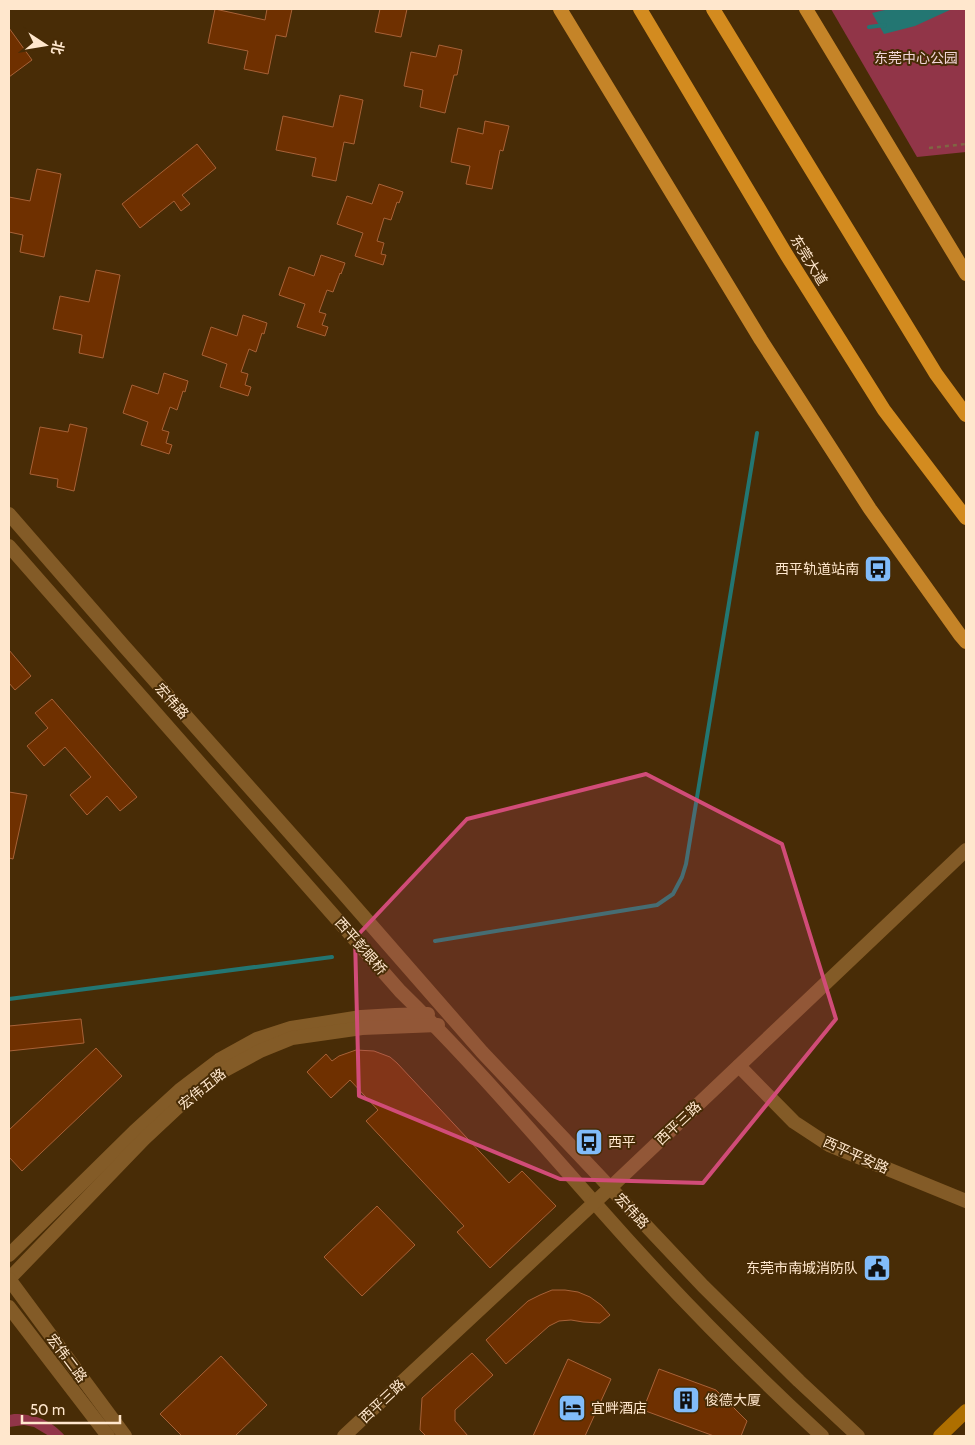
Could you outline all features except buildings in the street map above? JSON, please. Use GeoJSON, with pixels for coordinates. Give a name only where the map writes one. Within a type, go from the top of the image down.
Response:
{"type":"FeatureCollection","features":[{"type":"Feature","properties":{"kind":"highway","name":"东莞大道"},"geometry":{"type":"LineString","coordinates":[[640,9],[786,254],[884,410],[966,518]]}},
{"type":"Feature","properties":{"kind":"highway"},"geometry":{"type":"LineString","coordinates":[[712,9],[930,366],[966,415]]}},
{"type":"Feature","properties":{"kind":"main road"},"geometry":{"type":"LineString","coordinates":[[560,9],[760,340],[870,509],[966,642]]}},
{"type":"Feature","properties":{"kind":"main road"},"geometry":{"type":"LineString","coordinates":[[806,9],[966,274]]}},
{"type":"Feature","properties":{"kind":"main road"},"geometry":{"type":"LineString","coordinates":[[940,1436],[966,1411]]}},
{"type":"Feature","properties":{"kind":"street","name":"宏伟路"},"geometry":{"type":"LineString","coordinates":[[9,514],[129,652],[338,886]]}},
{"type":"Feature","properties":{"kind":"street","name":"宏伟路"},"geometry":{"type":"LineString","coordinates":[[9,546],[321,900]]}},
{"type":"Feature","properties":{"kind":"street","name":"西平三路"},"geometry":{"type":"LineString","coordinates":[[344,1436],[610,1188],[966,850]]}},
{"type":"Feature","properties":{"kind":"street","name":"西平彭眼桥"},"geometry":{"type":"LineString","coordinates":[[338,886],[416,977]]}},
{"type":"Feature","properties":{"kind":"street","name":"西平彭眼桥"},"geometry":{"type":"LineString","coordinates":[[321,900],[400,991]]}},
{"type":"Feature","properties":{"kind":"street","name":"宏伟路"},"geometry":{"type":"LineString","coordinates":[[416,977],[488,1059],[656,1237],[799,1382],[858,1436]]}},
{"type":"Feature","properties":{"kind":"street","name":"宏伟路"},"geometry":{"type":"LineString","coordinates":[[400,991],[424,1014],[652,1267],[718,1336],[822,1436]]}},
{"type":"Feature","properties":{"kind":"street","name":"宏伟五路"},"geometry":{"type":"LineString","coordinates":[[9,1255],[134,1132],[181,1089],[219,1060],[258,1039],[290,1028],[360,1017],[424,1014],[453,1019]]}},
{"type":"Feature","properties":{"kind":"street","name":"宏伟五路"},"geometry":{"type":"LineString","coordinates":[[9,1279],[144,1139],[190,1096],[224,1070],[260,1051],[292,1038],[362,1028],[434,1025],[453,1019]]}},
{"type":"Feature","properties":{"kind":"street","name":"西平平安路"},"geometry":{"type":"LineString","coordinates":[[738,1066],[794,1122],[829,1145],[966,1201]]}},
{"type":"Feature","properties":{"kind":"street","name":"宏伟二路"},"geometry":{"type":"LineString","coordinates":[[9,1279],[126,1436]]}},
{"type":"Feature","properties":{"kind":"street","name":"宏伟二路"},"geometry":{"type":"LineString","coordinates":[[9,1307],[108,1436]]}},
{"type":"Feature","properties":{"kind":"path"},"geometry":{"type":"LineString","coordinates":[[929,148],[966,144]]}},
{"type":"Feature","properties":{"kind":"highlighted area"},"geometry":{"type":"Polygon","coordinates":[[[646,774],[782,844],[836,1019],[703,1183],[560,1179],[359,1096],[355,938],[467,819],[646,774]]]}},
{"type":"Feature","properties":{"kind":"green space","name":"东莞中心公园"},"geometry":{"type":"Polygon","coordinates":[[[831,9],[966,9],[966,152],[917,157],[831,9]]]}},
{"type":"Feature","properties":{"kind":"green space"},"geometry":{"type":"Polygon","coordinates":[[[9,1415],[29,1415],[42,1419],[60,1430],[65,1436],[49,1436],[34,1427],[24,1425],[9,1427],[9,1415]]]}},
{"type":"Feature","properties":{"kind":"water"},"geometry":{"type":"Polygon","coordinates":[[[889,9],[952,9],[915,26],[884,34],[872,13],[889,9]]]}},
{"type":"Feature","properties":{"kind":"waterway"},"geometry":{"type":"LineString","coordinates":[[869,27],[885,25]]}},
{"type":"Feature","properties":{"kind":"waterway"},"geometry":{"type":"LineString","coordinates":[[435,941],[657,905],[673,894],[686,864],[757,433]]}},
{"type":"Feature","properties":{"kind":"waterway"},"geometry":{"type":"LineString","coordinates":[[9,999],[332,957]]}},
{"type":"Feature","properties":{"kind":"place","name":"西平轨道站南"},"geometry":{"type":"Point","coordinates":[878,569]}},
{"type":"Feature","properties":{"kind":"place","name":"西平"},"geometry":{"type":"Point","coordinates":[589,1142]}},
{"type":"Feature","properties":{"kind":"place","name":"东莞市南城消防队"},"geometry":{"type":"Point","coordinates":[877,1268]}},
{"type":"Feature","properties":{"kind":"place","name":"俊德大厦"},"geometry":{"type":"Point","coordinates":[686,1400]}},
{"type":"Feature","properties":{"kind":"place","name":"宜畔酒店"},"geometry":{"type":"Point","coordinates":[572,1408]}}]}
